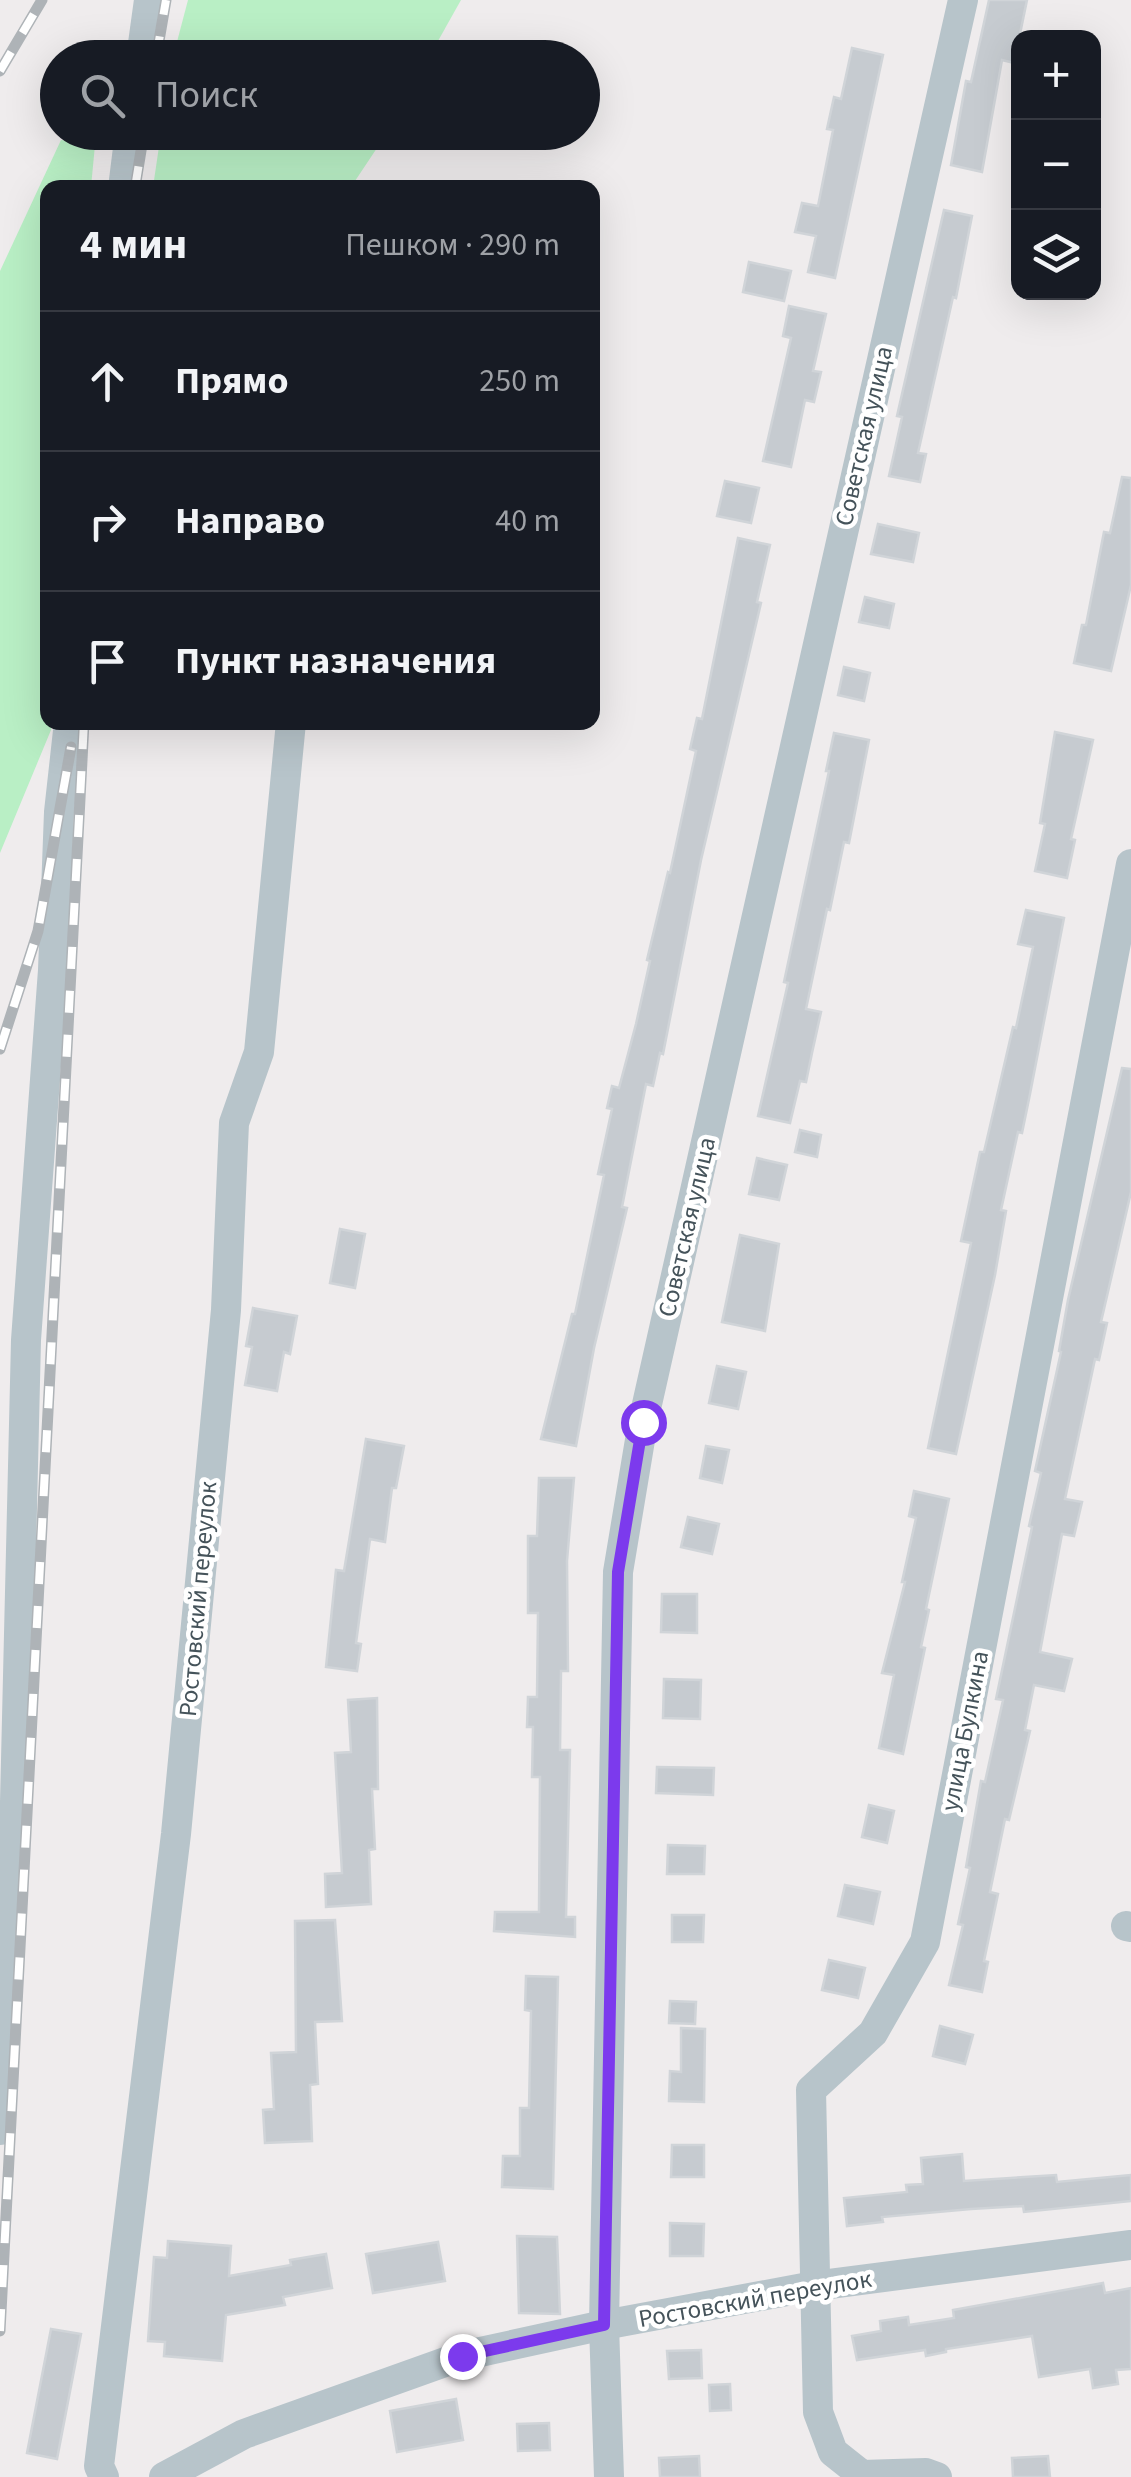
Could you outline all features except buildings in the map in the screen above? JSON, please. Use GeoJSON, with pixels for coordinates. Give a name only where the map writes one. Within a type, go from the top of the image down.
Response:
{"type":"FeatureCollection","features":[{"type":"Feature","properties":{"kind":"street"},"geometry":{"type":"LineString","coordinates":[[143,40],[149,0]]}},
{"type":"Feature","properties":{"kind":"street","name":"Советская улица"},"geometry":{"type":"LineString","coordinates":[[608,2477],[604,2325],[618,1572],[647,1402],[962,0]]}},
{"type":"Feature","properties":{"kind":"street"},"geometry":{"type":"LineString","coordinates":[[123,180],[127,150]]}},
{"type":"Feature","properties":{"kind":"street"},"geometry":{"type":"LineString","coordinates":[[0,2130],[13,1886],[26,1340],[68,730]]}},
{"type":"Feature","properties":{"kind":"street","name":"Ростовский переулок"},"geometry":{"type":"LineString","coordinates":[[104,2477],[99,2466],[176,1834],[226,1310],[234,1123],[259,1052],[290,730]]}},
{"type":"Feature","properties":{"kind":"street","name":"улица Булкина"},"geometry":{"type":"LineString","coordinates":[[938,2477],[926,2473],[862,2475],[833,2452],[818,2412],[811,2090],[873,2033],[925,1942],[1131,864]]}},
{"type":"Feature","properties":{"kind":"street","name":"Ростовский переулок"},"geometry":{"type":"LineString","coordinates":[[164,2477],[244,2434],[462,2356],[814,2286],[1131,2245]]}},
{"type":"Feature","properties":{"kind":"green space"},"geometry":{"type":"Polygon","coordinates":[[[188,0],[461,0],[439,40],[177,40],[188,0]]]}},
{"type":"Feature","properties":{"kind":"green space"},"geometry":{"type":"Polygon","coordinates":[[[56,150],[95,150],[92,180],[42,180],[56,150]]]}},
{"type":"Feature","properties":{"kind":"green space"},"geometry":{"type":"Polygon","coordinates":[[[158,150],[376,150],[356,180],[154,180],[158,150]]]}},
{"type":"Feature","properties":{"kind":"green space"},"geometry":{"type":"Polygon","coordinates":[[[40,185],[40,730],[51,730],[0,853],[0,271],[40,185]]]}},
{"type":"Feature","properties":{"kind":"railway"},"geometry":{"type":"LineString","coordinates":[[0,71],[42,0]]}},
{"type":"Feature","properties":{"kind":"railway"},"geometry":{"type":"LineString","coordinates":[[159,40],[166,0]]}},
{"type":"Feature","properties":{"kind":"railway"},"geometry":{"type":"LineString","coordinates":[[136,180],[141,150]]}},
{"type":"Feature","properties":{"kind":"railway"},"geometry":{"type":"LineString","coordinates":[[0,2331],[84,730]]}},
{"type":"Feature","properties":{"kind":"railway"},"geometry":{"type":"LineString","coordinates":[[0,1049],[38,931],[71,747]]}},
{"type":"Feature","properties":{"kind":"route"},"geometry":{"type":"LineString","coordinates":[[462,2356],[604,2325],[618,1572],[643,1422]]}}]}
